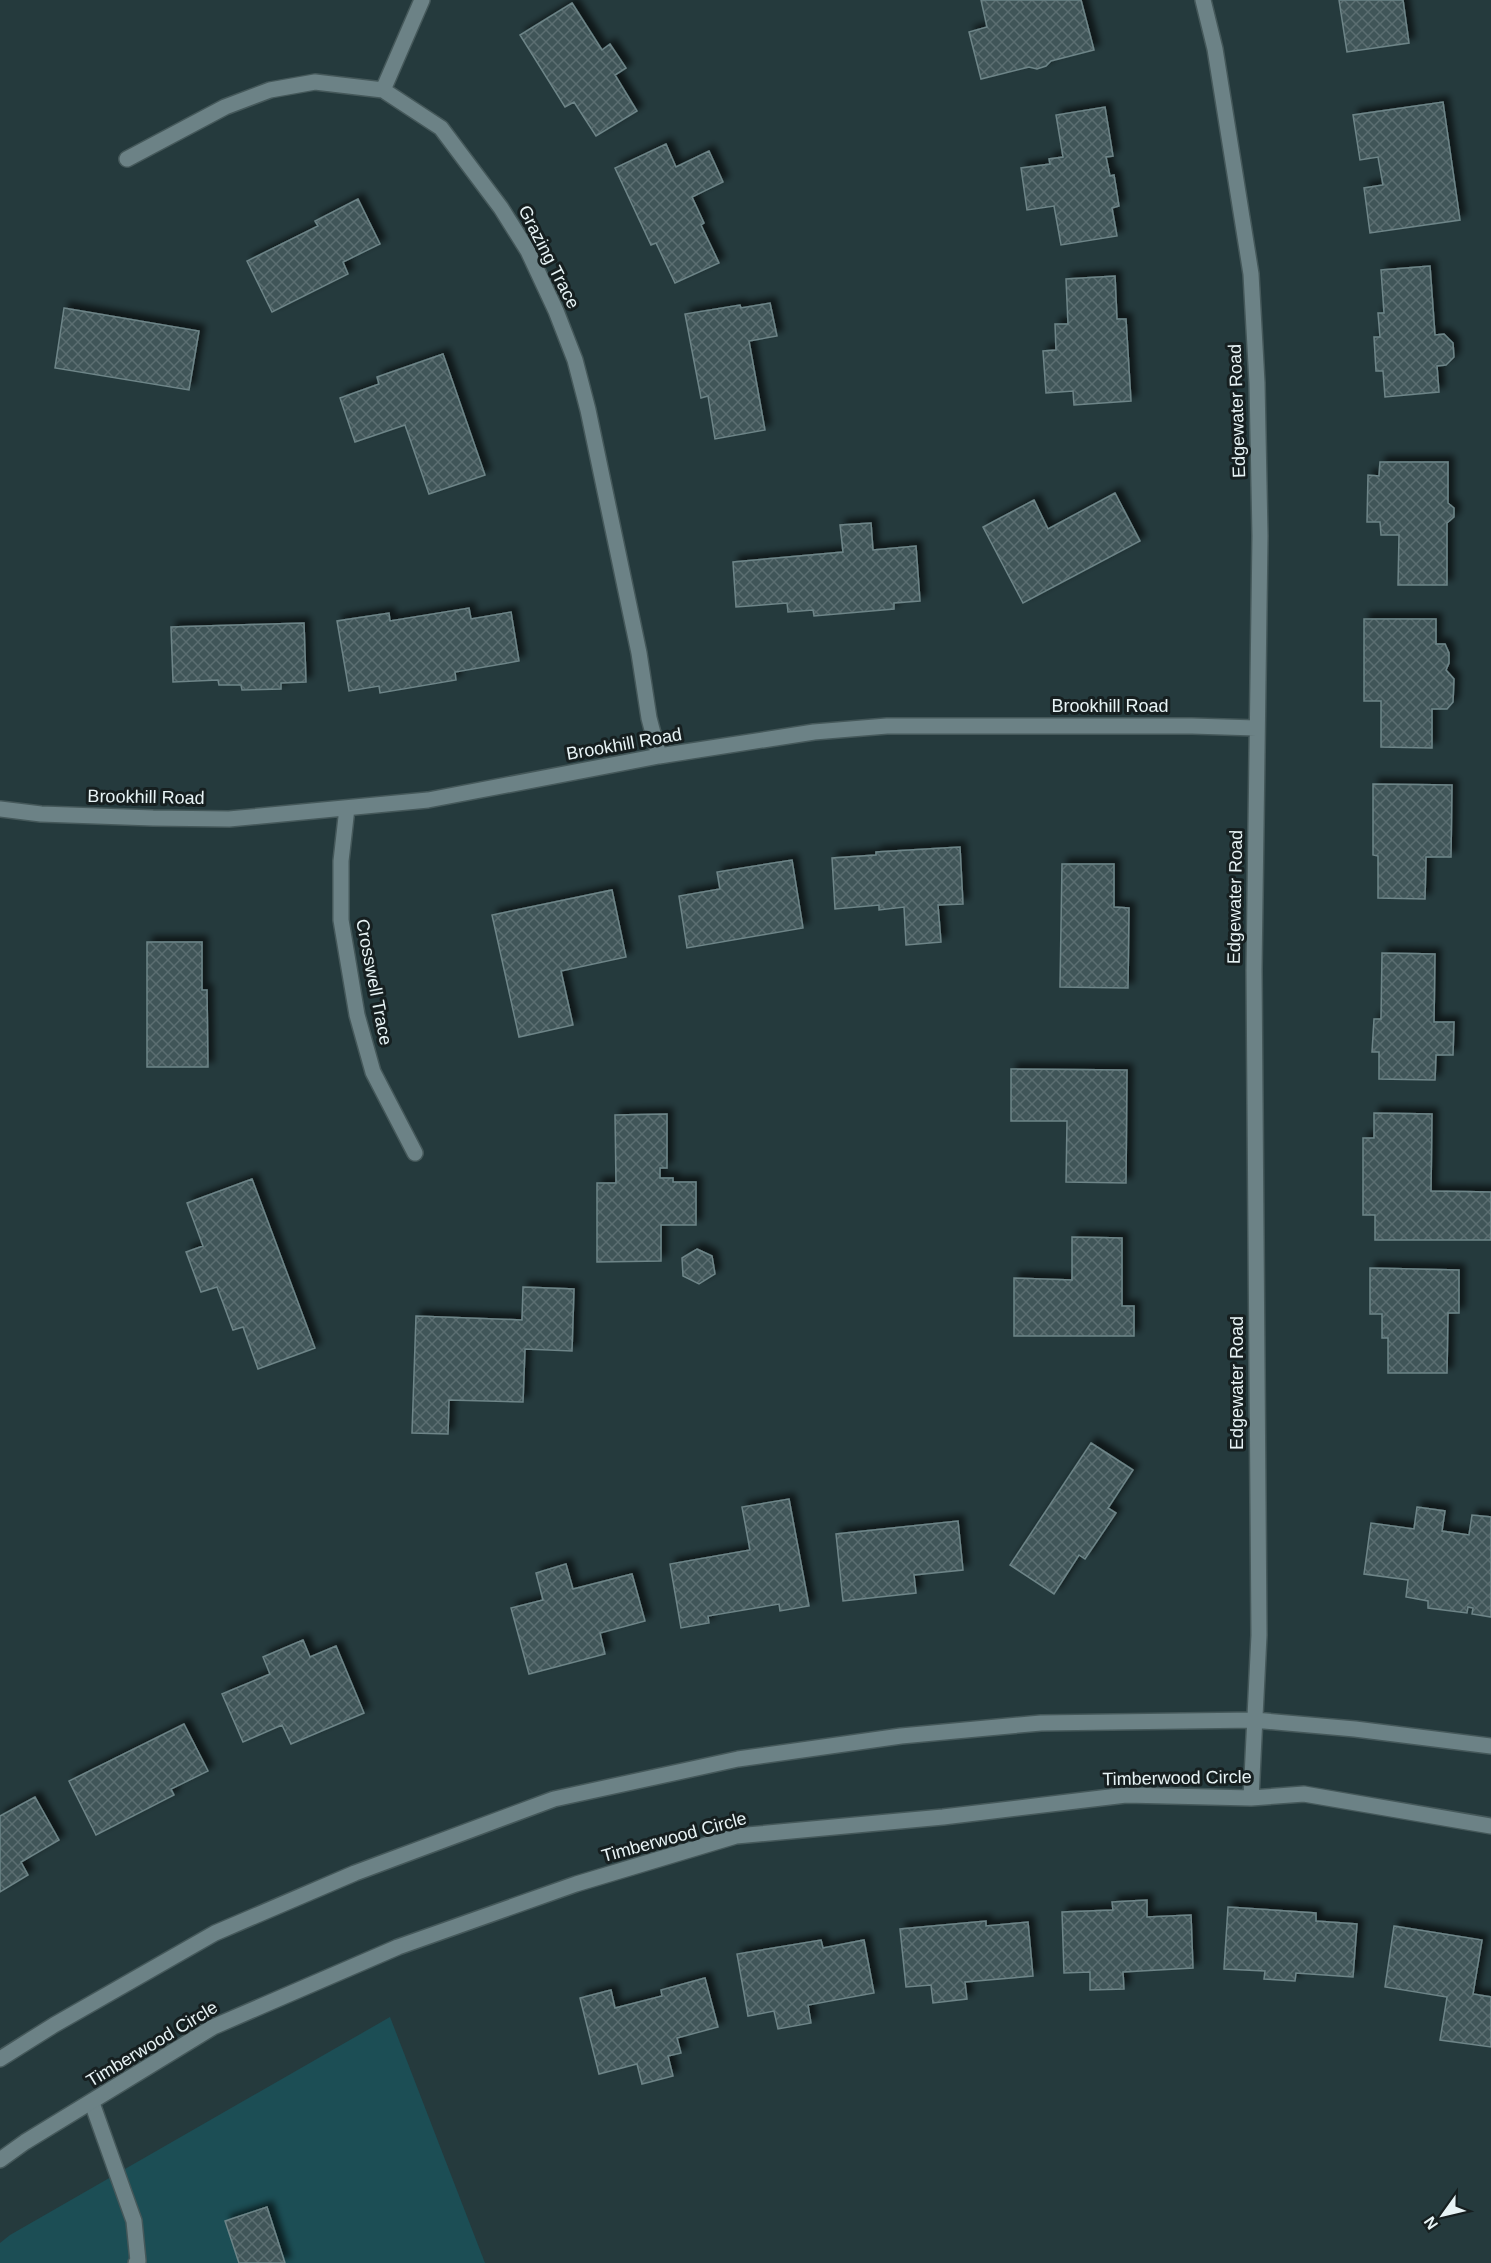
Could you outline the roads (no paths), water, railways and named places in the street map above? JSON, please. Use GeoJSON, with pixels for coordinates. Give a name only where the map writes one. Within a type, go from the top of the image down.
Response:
{"type":"FeatureCollection","features":[{"type":"Feature","properties":{"kind":"street"},"geometry":{"type":"LineString","coordinates":[[383,90],[422,0]]}},
{"type":"Feature","properties":{"kind":"street","name":"Edgewater Road"},"geometry":{"type":"LineString","coordinates":[[1203,0],[1215,49],[1251,274],[1257,383],[1260,536],[1254,981],[1259,1635],[1251,1798]]}},
{"type":"Feature","properties":{"kind":"street","name":"Grazing Trace"},"geometry":{"type":"LineString","coordinates":[[127,159],[225,107],[270,90],[315,82],[383,90],[441,128],[501,208],[528,251],[556,311],[575,360],[588,410],[639,653],[649,718],[659,756]]}},
{"type":"Feature","properties":{"kind":"street","name":"Brookhill Road"},"geometry":{"type":"LineString","coordinates":[[0,809],[41,814],[229,819],[347,808],[428,800],[659,756],[814,732],[887,726],[1256,728]]}},
{"type":"Feature","properties":{"kind":"street","name":"Crosswell Trace"},"geometry":{"type":"LineString","coordinates":[[347,808],[341,861],[341,920],[357,1015],[373,1072],[415,1153]]}},
{"type":"Feature","properties":{"kind":"street"},"geometry":{"type":"LineString","coordinates":[[0,2059],[54,2025],[214,1933],[355,1873],[554,1799],[738,1760],[901,1736],[1041,1723],[1254,1720],[1355,1729],[1491,1746]]}},
{"type":"Feature","properties":{"kind":"street","name":"Timberwood Circle"},"geometry":{"type":"LineString","coordinates":[[0,2160],[25,2142],[213,2027],[398,1947],[576,1884],[736,1836],[943,1817],[1126,1795],[1251,1798],[1304,1794],[1491,1826]]}},
{"type":"Feature","properties":{"kind":"street"},"geometry":{"type":"LineString","coordinates":[[92,2103],[134,2221],[138,2260],[136,2263]]}}]}
